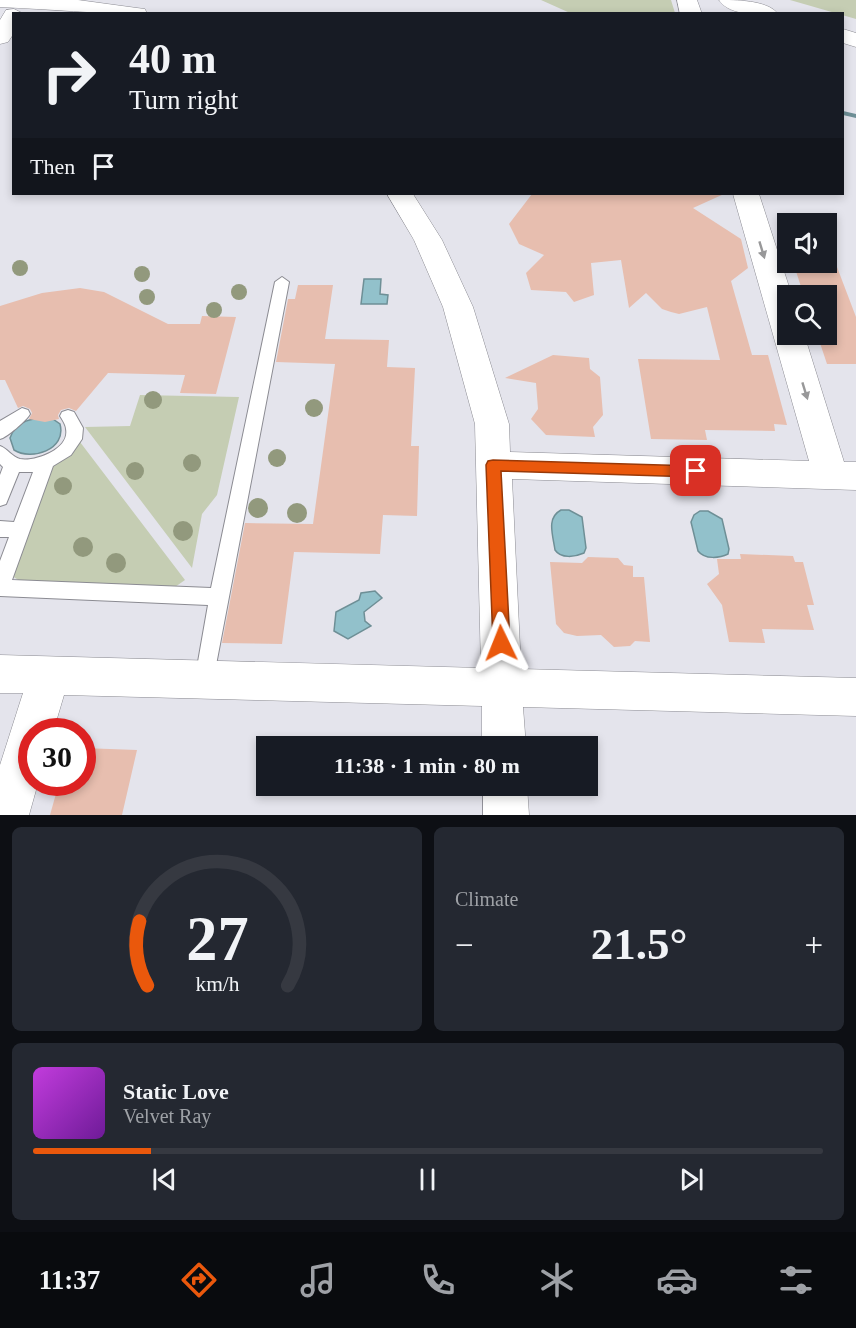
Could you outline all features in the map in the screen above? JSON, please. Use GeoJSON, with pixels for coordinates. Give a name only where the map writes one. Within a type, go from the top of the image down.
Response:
{"type":"FeatureCollection","features":[{"type":"Feature","properties":{"kind":"street"},"geometry":{"type":"LineString","coordinates":[[729,0],[762,12]]}},
{"type":"Feature","properties":{"kind":"street"},"geometry":{"type":"LineString","coordinates":[[0,1],[18,8],[97,12]]}},
{"type":"Feature","properties":{"kind":"street"},"geometry":{"type":"LineString","coordinates":[[0,37],[12,18]]}},
{"type":"Feature","properties":{"kind":"street"},"geometry":{"type":"LineString","coordinates":[[401,195],[428,240],[458,307],[492,424],[504,736]]}},
{"type":"Feature","properties":{"kind":"street"},"geometry":{"type":"LineString","coordinates":[[746,195],[777,297]]}},
{"type":"Feature","properties":{"kind":"street"},"geometry":{"type":"LineString","coordinates":[[493,465],[843,476],[792,345]]}},
{"type":"Feature","properties":{"kind":"street"},"geometry":{"type":"LineString","coordinates":[[0,674],[856,697]]}},
{"type":"Feature","properties":{"kind":"street"},"geometry":{"type":"LineString","coordinates":[[36,718],[49,675]]}},
{"type":"Feature","properties":{"kind":"street"},"geometry":{"type":"LineString","coordinates":[[6,815],[18,777]]}},
{"type":"Feature","properties":{"kind":"street"},"geometry":{"type":"LineString","coordinates":[[505,796],[506,815]]}},
{"type":"Feature","properties":{"kind":"lane"},"geometry":{"type":"LineString","coordinates":[[205,679],[219,597],[282,282]]}},
{"type":"Feature","properties":{"kind":"lane"},"geometry":{"type":"LineString","coordinates":[[0,433],[5,426],[22,414]]}},
{"type":"Feature","properties":{"kind":"lane"},"geometry":{"type":"LineString","coordinates":[[0,499],[6,459],[23,466],[45,463],[68,448],[74,438],[75,428],[68,416]]}},
{"type":"Feature","properties":{"kind":"lane"},"geometry":{"type":"LineString","coordinates":[[45,463],[0,587],[219,597]]}},
{"type":"Feature","properties":{"kind":"lane"},"geometry":{"type":"LineString","coordinates":[[0,529],[21,530]]}},
{"type":"Feature","properties":{"kind":"green space"},"geometry":{"type":"Polygon","coordinates":[[[541,0],[671,0],[675,12],[568,12],[541,0]]]}},
{"type":"Feature","properties":{"kind":"green space"},"geometry":{"type":"Polygon","coordinates":[[[790,0],[856,0],[856,19],[844,16],[844,12],[832,12],[790,0]]]}},
{"type":"Feature","properties":{"kind":"green space"},"geometry":{"type":"Polygon","coordinates":[[[140,395],[239,397],[217,495],[202,514],[192,568],[85,427],[130,426],[140,395]]]}},
{"type":"Feature","properties":{"kind":"green space"},"geometry":{"type":"Polygon","coordinates":[[[80,442],[185,580],[175,587],[20,581],[12,576],[48,468],[72,453],[80,442]]]}},
{"type":"Feature","properties":{"kind":"water"},"geometry":{"type":"Polygon","coordinates":[[[364,279],[381,279],[380,294],[388,295],[387,304],[361,304],[364,279]]]}},
{"type":"Feature","properties":{"kind":"water"},"geometry":{"type":"Polygon","coordinates":[[[50,417],[60,424],[61,433],[53,447],[46,451],[29,454],[14,450],[10,438],[16,427],[31,419],[50,417]]]}},
{"type":"Feature","properties":{"kind":"water"},"geometry":{"type":"Polygon","coordinates":[[[569,510],[582,517],[586,548],[584,553],[568,556],[561,555],[555,550],[552,522],[556,513],[569,510]]]}},
{"type":"Feature","properties":{"kind":"water"},"geometry":{"type":"Polygon","coordinates":[[[700,511],[708,511],[722,519],[729,549],[728,554],[708,557],[698,551],[691,522],[694,515],[700,511]]]}},
{"type":"Feature","properties":{"kind":"water"},"geometry":{"type":"Polygon","coordinates":[[[375,591],[382,598],[364,612],[365,621],[371,626],[348,639],[334,631],[336,612],[359,600],[361,593],[375,591]]]}},
{"type":"Feature","properties":{"kind":"building"},"geometry":{"type":"Polygon","coordinates":[[[531,195],[722,195],[693,208],[741,239],[748,268],[731,281],[752,355],[768,355],[787,425],[774,424],[775,431],[705,430],[707,440],[651,439],[638,359],[720,360],[707,307],[679,314],[662,309],[646,293],[629,308],[621,260],[591,263],[594,295],[574,302],[566,292],[531,290],[526,273],[544,255],[519,244],[509,224],[531,195]]]}},
{"type":"Feature","properties":{"kind":"building"},"geometry":{"type":"Polygon","coordinates":[[[837,267],[856,317],[856,364],[827,364],[821,345],[837,345],[837,285],[800,285],[797,273],[837,273],[837,267]]]}},
{"type":"Feature","properties":{"kind":"building"},"geometry":{"type":"Polygon","coordinates":[[[298,285],[333,285],[325,339],[389,340],[387,367],[415,368],[411,446],[419,446],[417,516],[383,515],[380,554],[294,552],[282,644],[222,643],[245,523],[313,524],[335,364],[276,362],[288,299],[295,299],[298,285]]]}},
{"type":"Feature","properties":{"kind":"building"},"geometry":{"type":"Polygon","coordinates":[[[80,288],[104,292],[168,324],[200,324],[202,316],[236,317],[216,394],[180,393],[185,375],[108,373],[76,411],[69,408],[61,410],[58,415],[59,419],[45,422],[29,419],[32,413],[30,409],[23,406],[18,408],[5,380],[0,380],[0,306],[42,293],[80,288]]]}},
{"type":"Feature","properties":{"kind":"building"},"geometry":{"type":"Polygon","coordinates":[[[553,355],[589,358],[590,369],[600,377],[603,415],[593,427],[595,437],[546,435],[531,419],[538,409],[536,383],[505,378],[553,355]]]}},
{"type":"Feature","properties":{"kind":"building"},"geometry":{"type":"Polygon","coordinates":[[[740,554],[793,556],[795,562],[803,562],[814,605],[807,605],[814,630],[762,629],[765,643],[729,642],[722,605],[707,584],[719,574],[717,559],[741,559],[740,554]]]}},
{"type":"Feature","properties":{"kind":"building"},"geometry":{"type":"Polygon","coordinates":[[[588,557],[618,558],[624,565],[633,566],[633,577],[644,577],[650,642],[635,641],[630,646],[614,647],[601,635],[577,636],[564,633],[556,624],[550,562],[582,563],[588,557]]]}},
{"type":"Feature","properties":{"kind":"building"},"geometry":{"type":"Polygon","coordinates":[[[96,749],[137,750],[122,815],[50,815],[55,796],[96,796],[96,749]]]}},
{"type":"Feature","properties":{"kind":"waterway"},"geometry":{"type":"LineString","coordinates":[[844,113],[856,116]]}},
{"type":"Feature","properties":{"kind":"route"},"geometry":{"type":"LineString","coordinates":[[501,643],[493,465],[696,471]]}}]}
